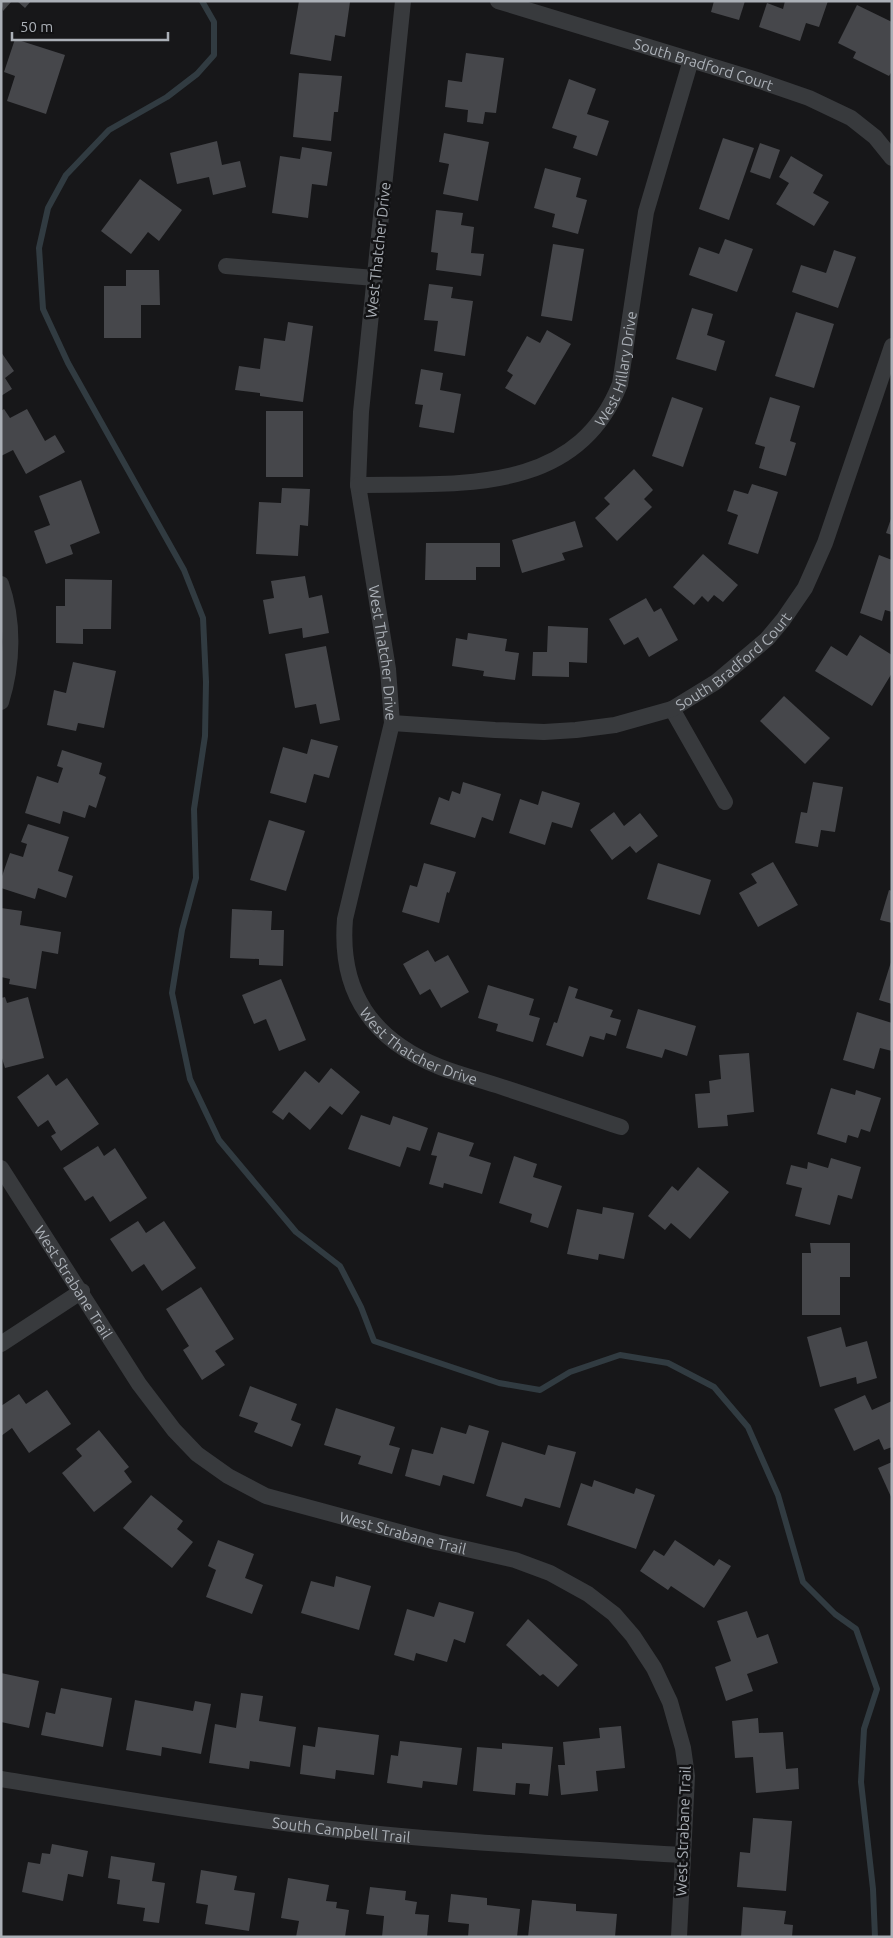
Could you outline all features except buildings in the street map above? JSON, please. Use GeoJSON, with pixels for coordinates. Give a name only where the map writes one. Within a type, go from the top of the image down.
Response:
{"type":"FeatureCollection","features":[{"type":"Feature","properties":{"kind":"street","name":"West Thatcher Drive"},"geometry":{"type":"LineString","coordinates":[[403,1],[361,412],[358,485],[388,669],[392,723],[344,919],[343,943],[346,967],[355,994],[366,1014],[386,1035],[410,1051],[439,1067],[621,1127]]}},
{"type":"Feature","properties":{"kind":"street","name":"South Bradford Court"},"geometry":{"type":"LineString","coordinates":[[498,1],[809,98],[850,118],[875,136],[892,158]]}},
{"type":"Feature","properties":{"kind":"street","name":"West Hillary Drive"},"geometry":{"type":"LineString","coordinates":[[358,485],[475,482],[507,478],[539,468],[563,456],[590,434],[602,420],[614,401],[620,384],[646,212],[691,60]]}},
{"type":"Feature","properties":{"kind":"street"},"geometry":{"type":"LineString","coordinates":[[226,266],[375,278]]}},
{"type":"Feature","properties":{"kind":"street","name":"South Bradford Court"},"geometry":{"type":"LineString","coordinates":[[392,723],[544,732],[576,730],[614,725],[672,709],[716,682],[760,645],[783,620],[805,588],[825,543],[892,346]]}},
{"type":"Feature","properties":{"kind":"street"},"geometry":{"type":"LineString","coordinates":[[1,584],[10,624],[10,653],[6,686],[1,702]]}},
{"type":"Feature","properties":{"kind":"street"},"geometry":{"type":"LineString","coordinates":[[672,709],[725,802]]}},
{"type":"Feature","properties":{"kind":"street","name":"West Strabane Trail"},"geometry":{"type":"LineString","coordinates":[[1,1168],[82,1291],[140,1384],[174,1430],[197,1454],[228,1476],[266,1496],[436,1542],[515,1560],[550,1574],[588,1594],[614,1614],[654,1668],[670,1702],[683,1748],[687,1776],[679,1937]]}},
{"type":"Feature","properties":{"kind":"street"},"geometry":{"type":"LineString","coordinates":[[1,1344],[82,1291]]}},
{"type":"Feature","properties":{"kind":"street","name":"South Campbell Trail"},"geometry":{"type":"LineString","coordinates":[[1,1779],[200,1811],[332,1829],[540,1846],[682,1855]]}},
{"type":"Feature","properties":{"kind":"waterway"},"geometry":{"type":"LineString","coordinates":[[202,1],[214,22],[214,55],[197,74],[167,97],[109,130],[66,175],[48,208],[39,248],[43,309],[68,363],[184,570],[203,618],[206,682],[205,736],[194,809],[196,878],[182,930],[172,993],[190,1079],[219,1140],[296,1232],[340,1266],[361,1307],[374,1341],[499,1383],[540,1390],[570,1372],[620,1355],[668,1363],[714,1387],[748,1427],[778,1495],[803,1582],[835,1614],[856,1629],[877,1689],[864,1729],[861,1782],[873,1889],[875,1937]]}}]}
